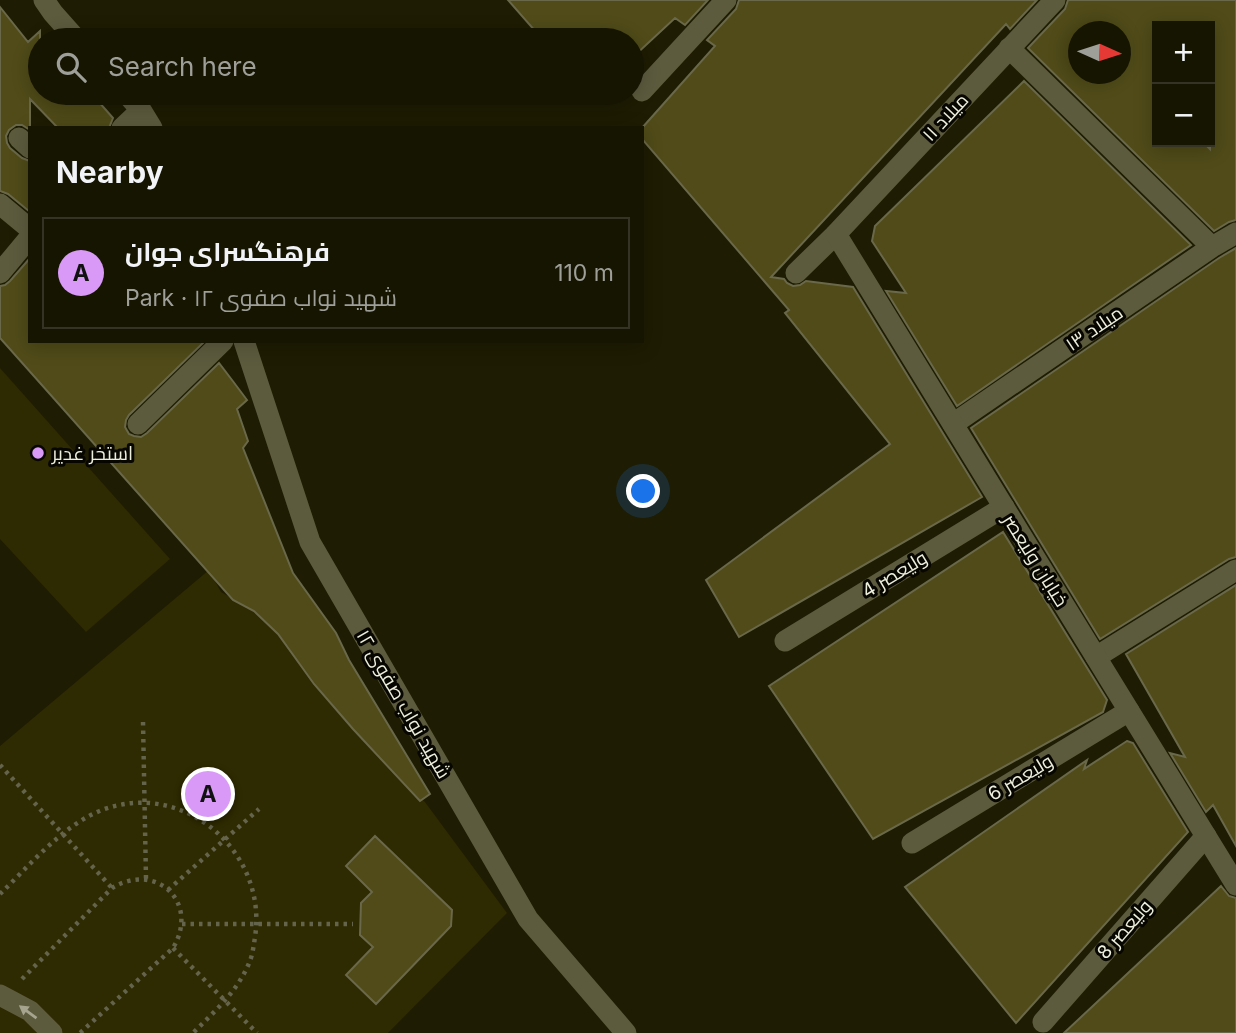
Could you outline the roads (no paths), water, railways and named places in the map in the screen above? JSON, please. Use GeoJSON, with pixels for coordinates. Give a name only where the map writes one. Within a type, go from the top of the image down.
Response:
{"type":"FeatureCollection","features":[{"type":"Feature","properties":{"kind":"street"},"geometry":{"type":"LineString","coordinates":[[44,0],[66,28]]}},
{"type":"Feature","properties":{"kind":"street"},"geometry":{"type":"LineString","coordinates":[[644,89],[726,0]]}},
{"type":"Feature","properties":{"kind":"street","name":"میلاد ۱۱"},"geometry":{"type":"LineString","coordinates":[[796,273],[836,234],[1055,0]]}},
{"type":"Feature","properties":{"kind":"street"},"geometry":{"type":"LineString","coordinates":[[1009,47],[1212,247]]}},
{"type":"Feature","properties":{"kind":"street"},"geometry":{"type":"LineString","coordinates":[[128,126],[147,119],[136,105]]}},
{"type":"Feature","properties":{"kind":"street"},"geometry":{"type":"LineString","coordinates":[[0,204],[28,239],[0,273]]}},
{"type":"Feature","properties":{"kind":"street","name":"میلاد ۱۳"},"geometry":{"type":"LineString","coordinates":[[953,424],[1236,233]]}},
{"type":"Feature","properties":{"kind":"street","name":"خیابان ولیعصر"},"geometry":{"type":"LineString","coordinates":[[836,234],[1236,886]]}},
{"type":"Feature","properties":{"kind":"street"},"geometry":{"type":"LineString","coordinates":[[138,424],[221,343]]}},
{"type":"Feature","properties":{"kind":"street","name":"شهید نواب صفوی ۱۲"},"geometry":{"type":"LineString","coordinates":[[245,343],[310,542],[528,919],[625,1033]]}},
{"type":"Feature","properties":{"kind":"street","name":"ولیعصر 4"},"geometry":{"type":"LineString","coordinates":[[785,641],[1004,507]]}},
{"type":"Feature","properties":{"kind":"street"},"geometry":{"type":"LineString","coordinates":[[1096,657],[1236,570]]}},
{"type":"Feature","properties":{"kind":"street","name":"ولیعصر 6"},"geometry":{"type":"LineString","coordinates":[[912,843],[1129,711]]}},
{"type":"Feature","properties":{"kind":"street","name":"ولیعصر 8"},"geometry":{"type":"LineString","coordinates":[[1043,1023],[1206,836]]}},
{"type":"Feature","properties":{"kind":"street"},"geometry":{"type":"LineString","coordinates":[[2,996],[30,1011],[52,1033]]}},
{"type":"Feature","properties":{"kind":"place","name":"استخر غدیر"},"geometry":{"type":"Point","coordinates":[38,453]}},
{"type":"Feature","properties":{"kind":"place","name":"فرهنگسرای جوان"},"geometry":{"type":"Point","coordinates":[208,794]}}]}
